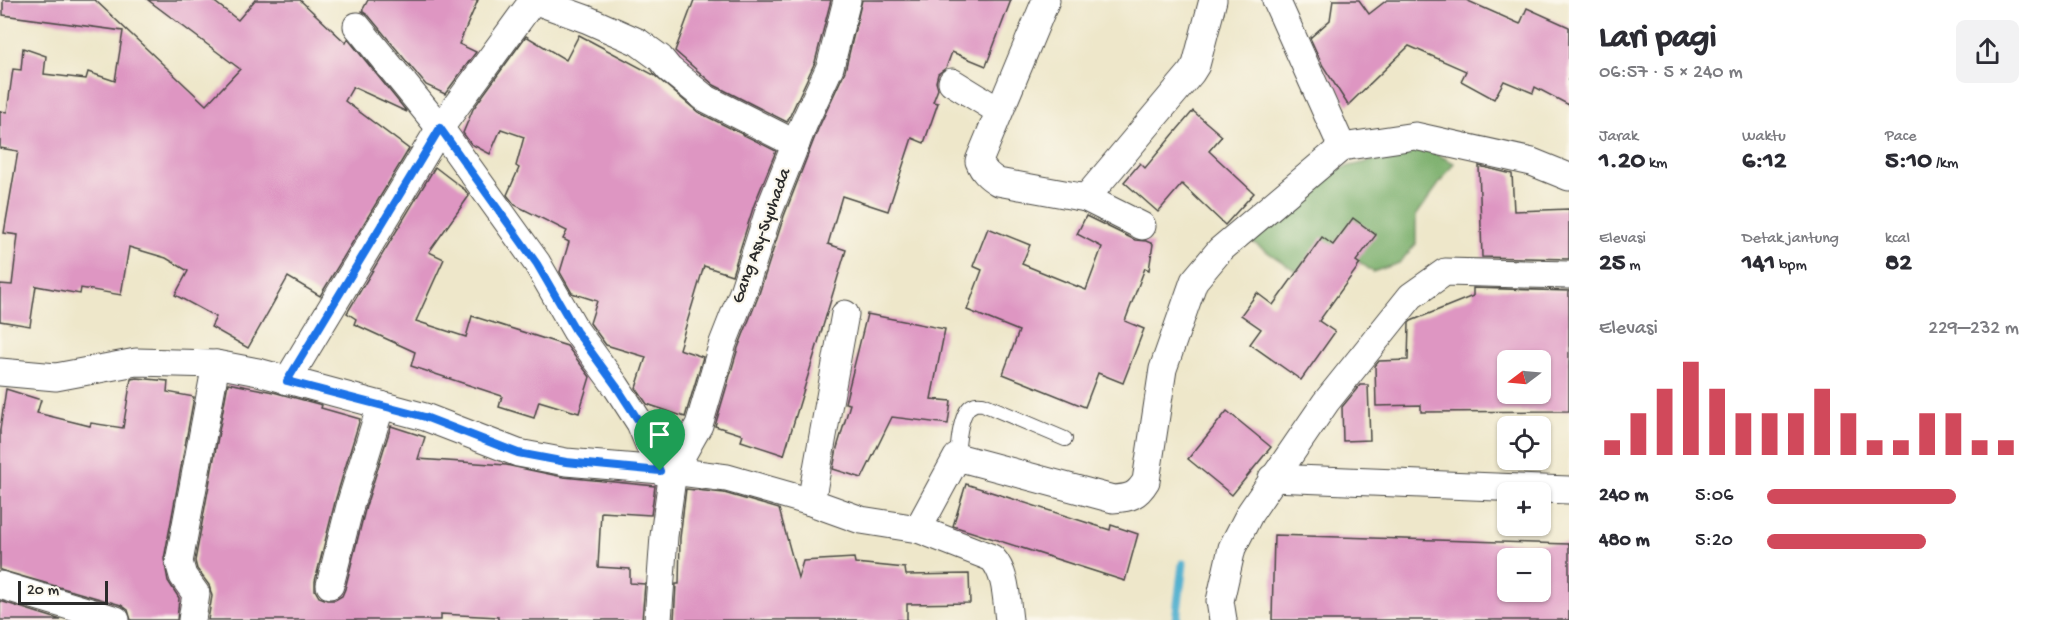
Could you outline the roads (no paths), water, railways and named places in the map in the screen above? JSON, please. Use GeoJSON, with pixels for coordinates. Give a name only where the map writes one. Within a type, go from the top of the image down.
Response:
{"type":"FeatureCollection","features":[{"type":"Feature","properties":{"kind":"street","name":"Gang Asy-Syuhada"},"geometry":{"type":"LineString","coordinates":[[667,471],[699,425],[723,343],[743,292],[769,211],[830,67],[847,0]]}},
{"type":"Feature","properties":{"kind":"street"},"geometry":{"type":"LineString","coordinates":[[1046,0],[979,161],[982,169],[998,182],[1086,198],[1142,226]]}},
{"type":"Feature","properties":{"kind":"street"},"geometry":{"type":"LineString","coordinates":[[1086,198],[1191,73],[1196,65],[1213,0]]}},
{"type":"Feature","properties":{"kind":"street"},"geometry":{"type":"LineString","coordinates":[[1276,0],[1342,147]]}},
{"type":"Feature","properties":{"kind":"street"},"geometry":{"type":"LineString","coordinates":[[287,381],[440,128],[529,6],[537,2],[586,19],[638,42],[660,58],[669,69],[705,98],[796,144]]}},
{"type":"Feature","properties":{"kind":"street"},"geometry":{"type":"LineString","coordinates":[[357,26],[440,128],[537,264],[576,331],[640,423],[667,471],[658,620]]}},
{"type":"Feature","properties":{"kind":"street"},"geometry":{"type":"LineString","coordinates":[[952,82],[999,111]]}},
{"type":"Feature","properties":{"kind":"street"},"geometry":{"type":"LineString","coordinates":[[918,529],[957,457],[1113,500],[1130,498],[1140,491],[1146,481],[1163,369],[1194,281],[1220,250],[1342,147],[1415,136],[1532,162],[1569,177]]}},
{"type":"Feature","properties":{"kind":"street"},"geometry":{"type":"LineString","coordinates":[[1223,620],[1220,601],[1232,548],[1250,513],[1326,402],[1411,296],[1445,272],[1569,275]]}},
{"type":"Feature","properties":{"kind":"street"},"geometry":{"type":"LineString","coordinates":[[811,502],[846,314]]}},
{"type":"Feature","properties":{"kind":"street"},"geometry":{"type":"LineString","coordinates":[[0,372],[56,377],[136,362],[216,364],[258,372],[425,417],[518,453],[566,462],[727,478],[811,502],[861,520],[918,529],[992,558],[1000,566],[1004,578],[1009,620]]}},
{"type":"Feature","properties":{"kind":"street"},"geometry":{"type":"LineString","coordinates":[[192,620],[196,594],[183,576],[179,562],[216,364]]}},
{"type":"Feature","properties":{"kind":"street"},"geometry":{"type":"LineString","coordinates":[[330,585],[351,502],[381,405]]}},
{"type":"Feature","properties":{"kind":"street"},"geometry":{"type":"LineString","coordinates":[[1272,478],[1569,490]]}},
{"type":"Feature","properties":{"kind":"street"},"geometry":{"type":"LineString","coordinates":[[0,585],[116,620]]}},
{"type":"Feature","properties":{"kind":"lane"},"geometry":{"type":"LineString","coordinates":[[957,457],[966,411],[973,405],[983,404],[1065,439]]}},
{"type":"Feature","properties":{"kind":"waterway"},"geometry":{"type":"LineString","coordinates":[[1176,620],[1183,564]]}}]}
